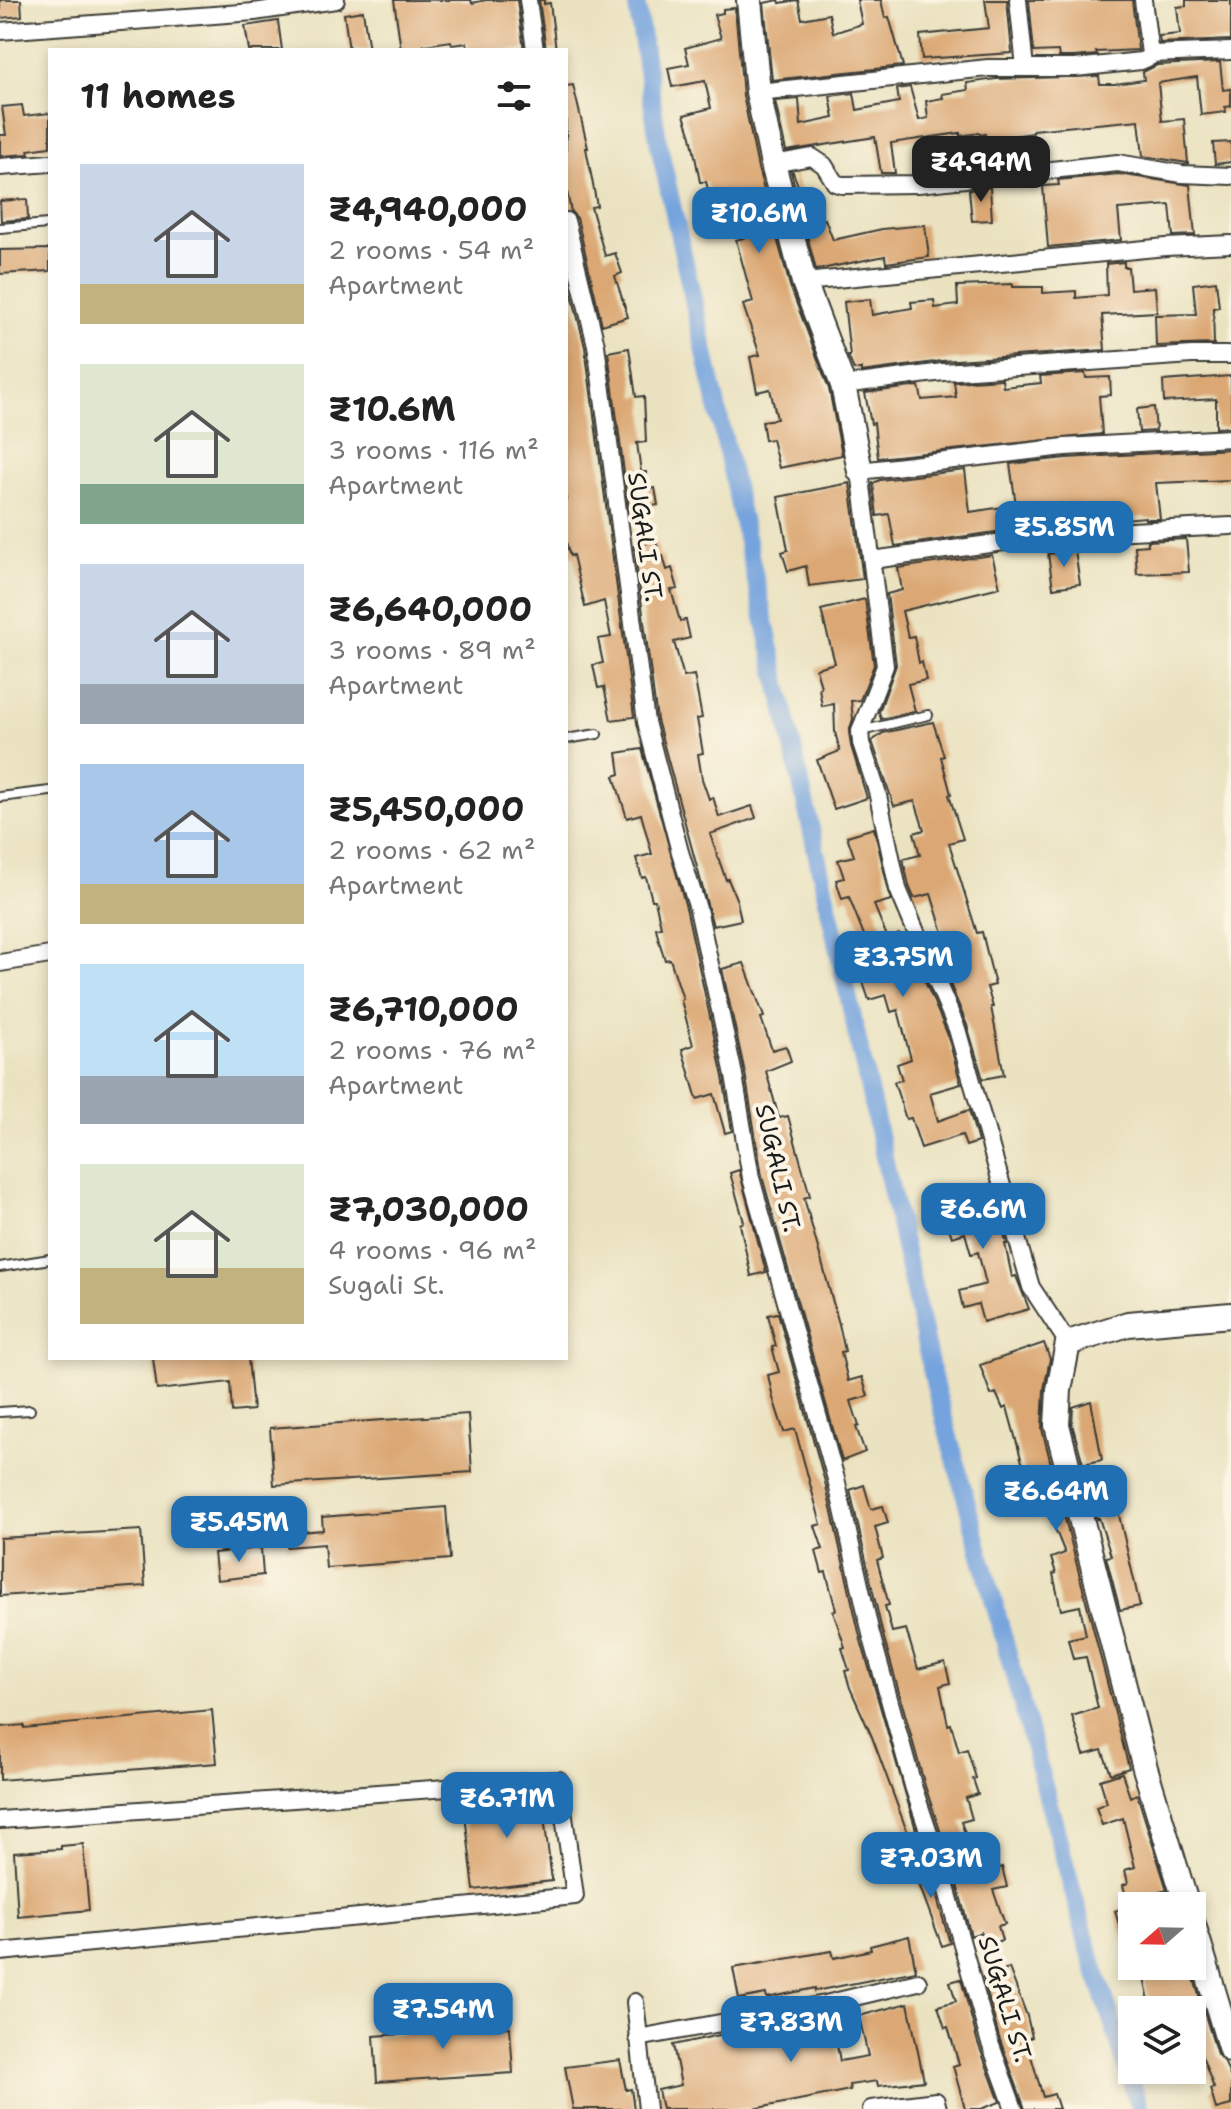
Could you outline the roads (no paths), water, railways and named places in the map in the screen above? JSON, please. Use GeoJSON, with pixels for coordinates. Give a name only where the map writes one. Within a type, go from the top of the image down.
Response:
{"type":"FeatureCollection","features":[{"type":"Feature","properties":{"kind":"street"},"geometry":{"type":"LineString","coordinates":[[0,31],[254,12],[336,0]]}},
{"type":"Feature","properties":{"kind":"street"},"geometry":{"type":"LineString","coordinates":[[528,0],[535,48]]}},
{"type":"Feature","properties":{"kind":"street"},"geometry":{"type":"LineString","coordinates":[[749,0],[758,92],[773,164],[804,282],[843,385],[860,471],[885,666],[860,731],[861,743],[877,791],[898,889],[957,1029],[1031,1287],[1068,1343],[1059,1390],[1057,1425],[1145,1768],[1183,1892]]}},
{"type":"Feature","properties":{"kind":"street"},"geometry":{"type":"LineString","coordinates":[[1018,0],[1025,68]]}},
{"type":"Feature","properties":{"kind":"street"},"geometry":{"type":"LineString","coordinates":[[758,92],[988,68],[1075,68],[1130,63],[1150,57],[1143,0]]}},
{"type":"Feature","properties":{"kind":"street"},"geometry":{"type":"LineString","coordinates":[[1150,54],[1231,51]]}},
{"type":"Feature","properties":{"kind":"street"},"geometry":{"type":"LineString","coordinates":[[773,164],[812,157],[824,165],[835,183],[842,185],[918,184],[1118,163],[1182,174],[1231,176]]}},
{"type":"Feature","properties":{"kind":"street"},"geometry":{"type":"LineString","coordinates":[[0,167],[48,163]]}},
{"type":"Feature","properties":{"kind":"street","name":"SUGALI ST."},"geometry":{"type":"LineString","coordinates":[[568,229],[596,345],[646,722],[698,909],[734,1075],[751,1178],[836,1479],[871,1634],[914,1789],[941,1869],[989,2040],[1014,2109]]}},
{"type":"Feature","properties":{"kind":"street"},"geometry":{"type":"LineString","coordinates":[[804,282],[1166,247],[1231,244]]}},
{"type":"Feature","properties":{"kind":"street"},"geometry":{"type":"LineString","coordinates":[[843,385],[943,372],[1231,355]]}},
{"type":"Feature","properties":{"kind":"street"},"geometry":{"type":"LineString","coordinates":[[860,471],[1065,447],[1231,438]]}},
{"type":"Feature","properties":{"kind":"street"},"geometry":{"type":"LineString","coordinates":[[872,560],[1026,539],[1231,526]]}},
{"type":"Feature","properties":{"kind":"street"},"geometry":{"type":"LineString","coordinates":[[0,963],[48,955]]}},
{"type":"Feature","properties":{"kind":"street"},"geometry":{"type":"LineString","coordinates":[[1068,1343],[1128,1324],[1231,1315]]}},
{"type":"Feature","properties":{"kind":"street"},"geometry":{"type":"LineString","coordinates":[[0,1820],[559,1780],[575,1896],[0,1952]]}},
{"type":"Feature","properties":{"kind":"street"},"geometry":{"type":"LineString","coordinates":[[1206,1967],[1231,2050]]}},
{"type":"Feature","properties":{"kind":"street"},"geometry":{"type":"LineString","coordinates":[[638,2038],[825,2004],[918,1982]]}},
{"type":"Feature","properties":{"kind":"street"},"geometry":{"type":"LineString","coordinates":[[635,2002],[647,2109]]}},
{"type":"Feature","properties":{"kind":"street"},"geometry":{"type":"LineString","coordinates":[[871,2109],[936,2101],[938,2109]]}},
{"type":"Feature","properties":{"kind":"lane"},"geometry":{"type":"LineString","coordinates":[[0,228],[48,224]]}},
{"type":"Feature","properties":{"kind":"lane"},"geometry":{"type":"LineString","coordinates":[[860,731],[928,715]]}},
{"type":"Feature","properties":{"kind":"lane"},"geometry":{"type":"LineString","coordinates":[[568,739],[597,734]]}},
{"type":"Feature","properties":{"kind":"lane"},"geometry":{"type":"LineString","coordinates":[[0,797],[48,791]]}},
{"type":"Feature","properties":{"kind":"lane"},"geometry":{"type":"LineString","coordinates":[[0,1267],[48,1259]]}},
{"type":"Feature","properties":{"kind":"lane"},"geometry":{"type":"LineString","coordinates":[[0,1412],[30,1410]]}},
{"type":"Feature","properties":{"kind":"waterway"},"geometry":{"type":"LineString","coordinates":[[636,0],[659,146],[935,1386],[1087,1943],[1140,2109]]}}]}
